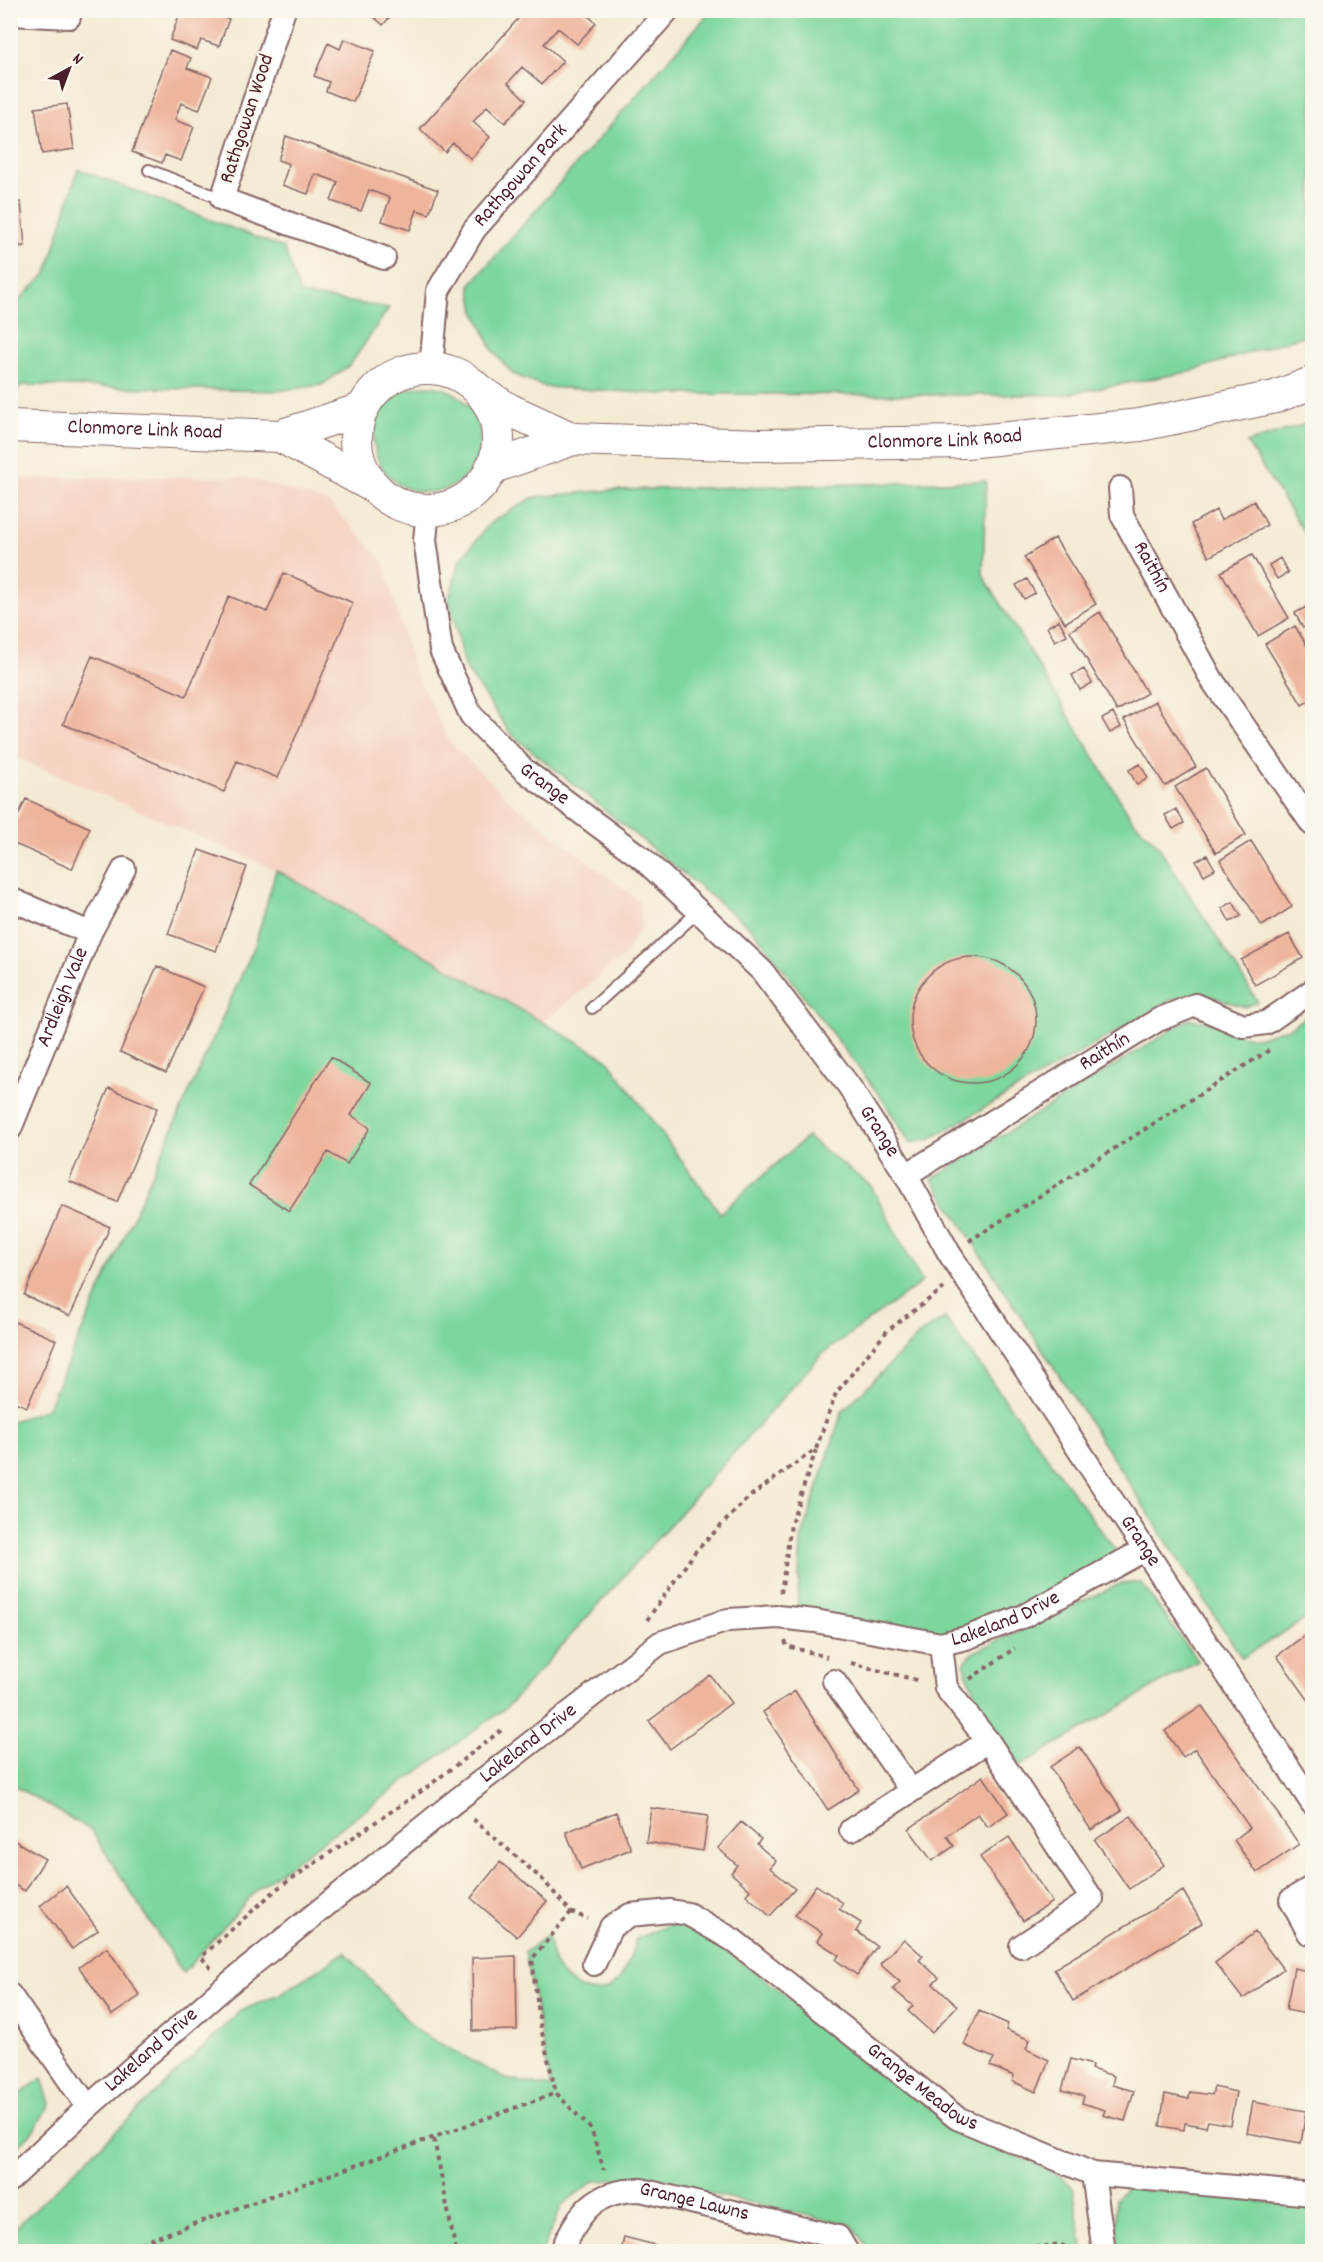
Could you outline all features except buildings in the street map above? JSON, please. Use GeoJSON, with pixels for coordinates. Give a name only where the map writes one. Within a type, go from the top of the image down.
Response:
{"type":"FeatureCollection","features":[{"type":"Feature","properties":{"kind":"main road"},"geometry":{"type":"LineString","coordinates":[[431,368],[449,371],[466,379],[480,391],[491,409],[497,428],[497,449],[491,468],[481,485],[465,499],[447,507],[428,510],[408,507],[390,500],[374,487],[363,470],[356,450],[356,429],[362,409],[374,391],[390,377],[410,369],[431,368]]}},
{"type":"Feature","properties":{"kind":"main road","name":"Clonmore Link Road"},"geometry":{"type":"LineString","coordinates":[[491,468],[573,439],[761,445],[966,442],[1140,425],[1275,397],[1312,383]]}},
{"type":"Feature","properties":{"kind":"main road","name":"Clonmore Link Road"},"geometry":{"type":"LineString","coordinates":[[480,391],[508,409],[573,439]]}},
{"type":"Feature","properties":{"kind":"main road","name":"Clonmore Link Road"},"geometry":{"type":"LineString","coordinates":[[10,426],[280,436],[362,409]]}},
{"type":"Feature","properties":{"kind":"main road","name":"Clonmore Link Road"},"geometry":{"type":"LineString","coordinates":[[280,436],[374,487]]}},
{"type":"Feature","properties":{"kind":"street","name":"Rathgowan Wood"},"geometry":{"type":"LineString","coordinates":[[284,10],[222,199],[384,258]]}},
{"type":"Feature","properties":{"kind":"street","name":"Rathgowan Park"},"geometry":{"type":"LineString","coordinates":[[431,368],[438,291],[474,230],[668,10]]}},
{"type":"Feature","properties":{"kind":"street"},"geometry":{"type":"LineString","coordinates":[[10,14],[69,17]]}},
{"type":"Feature","properties":{"kind":"street","name":"Raithín"},"geometry":{"type":"LineString","coordinates":[[1120,488],[1122,515],[1212,680],[1312,824]]}},
{"type":"Feature","properties":{"kind":"street","name":"Grange"},"geometry":{"type":"LineString","coordinates":[[428,510],[425,540],[441,650],[471,715],[524,770],[643,859],[700,909],[762,971],[849,1086],[906,1175],[949,1253],[1312,1803]]}},
{"type":"Feature","properties":{"kind":"street","name":"Ardleigh Vale"},"geometry":{"type":"LineString","coordinates":[[10,1129],[90,933],[124,869]]}},
{"type":"Feature","properties":{"kind":"street","name":"Ardleigh Vale"},"geometry":{"type":"LineString","coordinates":[[10,899],[90,933]]}},
{"type":"Feature","properties":{"kind":"street"},"geometry":{"type":"LineString","coordinates":[[1266,1023],[1312,991]]}},
{"type":"Feature","properties":{"kind":"street","name":"Raithín"},"geometry":{"type":"LineString","coordinates":[[906,1175],[1158,1020],[1195,1005],[1243,1026],[1266,1023]]}},
{"type":"Feature","properties":{"kind":"street","name":"Lakeland Drive"},"geometry":{"type":"LineString","coordinates":[[10,2180],[88,2107],[227,1985],[453,1803],[660,1643],[728,1620],[778,1617],[814,1621],[941,1644],[966,1638],[1024,1616],[1144,1550]]}},
{"type":"Feature","properties":{"kind":"street"},"geometry":{"type":"LineString","coordinates":[[941,1644],[946,1688],[988,1741],[1092,1899],[1021,1946]]}},
{"type":"Feature","properties":{"kind":"street"},"geometry":{"type":"LineString","coordinates":[[834,1681],[910,1790]]}},
{"type":"Feature","properties":{"kind":"street"},"geometry":{"type":"LineString","coordinates":[[851,1830],[988,1741]]}},
{"type":"Feature","properties":{"kind":"street"},"geometry":{"type":"LineString","coordinates":[[1309,1933],[1291,1900],[1312,1887]]}},
{"type":"Feature","properties":{"kind":"street","name":"Grange Meadows"},"geometry":{"type":"LineString","coordinates":[[611,1927],[630,1915],[670,1911],[688,1914],[733,1940],[957,2118],[1093,2174],[1312,2194]]}},
{"type":"Feature","properties":{"kind":"street"},"geometry":{"type":"LineString","coordinates":[[594,1964],[611,1927]]}},
{"type":"Feature","properties":{"kind":"street"},"geometry":{"type":"LineString","coordinates":[[10,1995],[88,2107]]}},
{"type":"Feature","properties":{"kind":"street"},"geometry":{"type":"LineString","coordinates":[[1093,2174],[1104,2252]]}},
{"type":"Feature","properties":{"kind":"street","name":"Grange Lawns"},"geometry":{"type":"LineString","coordinates":[[561,2252],[573,2225],[586,2207],[609,2194],[624,2190],[641,2190],[838,2237],[847,2252]]}},
{"type":"Feature","properties":{"kind":"lane"},"geometry":{"type":"LineString","coordinates":[[149,170],[222,199]]}},
{"type":"Feature","properties":{"kind":"lane"},"geometry":{"type":"LineString","coordinates":[[592,1008],[700,909]]}},
{"type":"Feature","properties":{"kind":"path"},"geometry":{"type":"LineString","coordinates":[[949,1253],[1273,1048],[1266,1023]]}},
{"type":"Feature","properties":{"kind":"path"},"geometry":{"type":"LineString","coordinates":[[787,1646],[778,1617],[791,1524],[836,1393],[887,1331],[949,1284]]}},
{"type":"Feature","properties":{"kind":"path"},"geometry":{"type":"LineString","coordinates":[[642,1627],[695,1552],[749,1497],[816,1449]]}},
{"type":"Feature","properties":{"kind":"path"},"geometry":{"type":"LineString","coordinates":[[227,1985],[201,1958],[278,1888],[426,1788],[508,1726]]}},
{"type":"Feature","properties":{"kind":"path"},"geometry":{"type":"LineString","coordinates":[[453,1803],[543,1880],[571,1912],[611,1927]]}},
{"type":"Feature","properties":{"kind":"path"},"geometry":{"type":"LineString","coordinates":[[571,1912],[532,1959],[540,2024],[556,2093],[591,2129],[609,2194]]}},
{"type":"Feature","properties":{"kind":"path"},"geometry":{"type":"LineString","coordinates":[[116,2252],[556,2093]]}},
{"type":"Feature","properties":{"kind":"path"},"geometry":{"type":"LineString","coordinates":[[434,2139],[456,2252]]}},
{"type":"Feature","properties":{"kind":"path"},"geometry":{"type":"LineString","coordinates":[[999,2252],[1061,2244],[1070,2252]]}},
{"type":"Feature","properties":{"kind":"shaded area"},"geometry":{"type":"Polygon","coordinates":[[[244,477],[328,502],[383,561],[414,670],[449,741],[509,800],[639,901],[643,923],[624,956],[543,1022],[276,870],[11,755],[11,478],[244,477]]]}},
{"type":"Feature","properties":{"kind":"green space"},"geometry":{"type":"Polygon","coordinates":[[[711,11],[1312,11],[1312,333],[1188,372],[1062,395],[661,394],[545,387],[513,374],[493,351],[475,311],[470,285],[711,11]]]}},
{"type":"Feature","properties":{"kind":"green space"},"geometry":{"type":"Polygon","coordinates":[[[78,169],[284,248],[300,294],[389,308],[351,364],[322,385],[276,391],[23,385],[11,393],[11,338],[18,301],[47,273],[78,169]]]}},
{"type":"Feature","properties":{"kind":"green space"},"geometry":{"type":"Polygon","coordinates":[[[427,386],[447,390],[464,402],[476,419],[480,439],[476,459],[464,476],[447,488],[427,492],[407,488],[390,476],[378,459],[374,439],[378,419],[390,402],[407,390],[427,386]]]}},
{"type":"Feature","properties":{"kind":"green space"},"geometry":{"type":"Polygon","coordinates":[[[1312,422],[1312,545],[1247,443],[1312,422]]]}},
{"type":"Feature","properties":{"kind":"green space"},"geometry":{"type":"Polygon","coordinates":[[[986,481],[983,575],[1131,818],[1157,844],[1258,1002],[1245,1007],[1200,993],[1171,1000],[929,1140],[910,1143],[883,1100],[754,931],[510,733],[464,666],[449,598],[460,560],[491,522],[534,497],[612,490],[986,481]]]}},
{"type":"Feature","properties":{"kind":"green space"},"geometry":{"type":"Polygon","coordinates":[[[276,870],[607,1059],[720,1213],[807,1137],[871,1186],[922,1282],[822,1354],[507,1707],[258,1888],[183,1973],[91,1830],[11,1784],[10,1422],[47,1409],[255,945],[276,870]]]}},
{"type":"Feature","properties":{"kind":"green space"},"geometry":{"type":"Polygon","coordinates":[[[1312,1012],[1312,1615],[1242,1658],[932,1179],[1189,1019],[1214,1023],[1241,1035],[1257,1038],[1291,1027],[1312,1012]]]}},
{"type":"Feature","properties":{"kind":"green space"},"geometry":{"type":"Polygon","coordinates":[[[945,1318],[1116,1551],[1068,1591],[966,1638],[797,1619],[801,1540],[842,1412],[921,1333],[945,1318]]]}},
{"type":"Feature","properties":{"kind":"green space"},"geometry":{"type":"Polygon","coordinates":[[[1122,1583],[1141,1583],[1198,1661],[1020,1766],[980,1706],[963,1664],[974,1652],[1122,1583]]]}},
{"type":"Feature","properties":{"kind":"green space"},"geometry":{"type":"Polygon","coordinates":[[[669,1925],[696,1930],[761,1976],[954,2128],[1055,2173],[1073,2187],[1083,2251],[869,2251],[852,2225],[641,2179],[594,2181],[562,2205],[542,2251],[11,2252],[11,2232],[241,2011],[284,1992],[345,1952],[417,2031],[505,2079],[551,2087],[525,1952],[547,1935],[556,1967],[563,1977],[580,1988],[603,1991],[618,1980],[624,1971],[636,1939],[669,1925]]]}},
{"type":"Feature","properties":{"kind":"green space"},"geometry":{"type":"Polygon","coordinates":[[[42,2078],[50,2104],[34,2130],[11,2153],[11,2101],[42,2078]]]}},
{"type":"Feature","properties":{"kind":"green space"},"geometry":{"type":"Polygon","coordinates":[[[1128,2188],[1312,2207],[1312,2251],[1119,2251],[1115,2199],[1128,2188]]]}}]}
